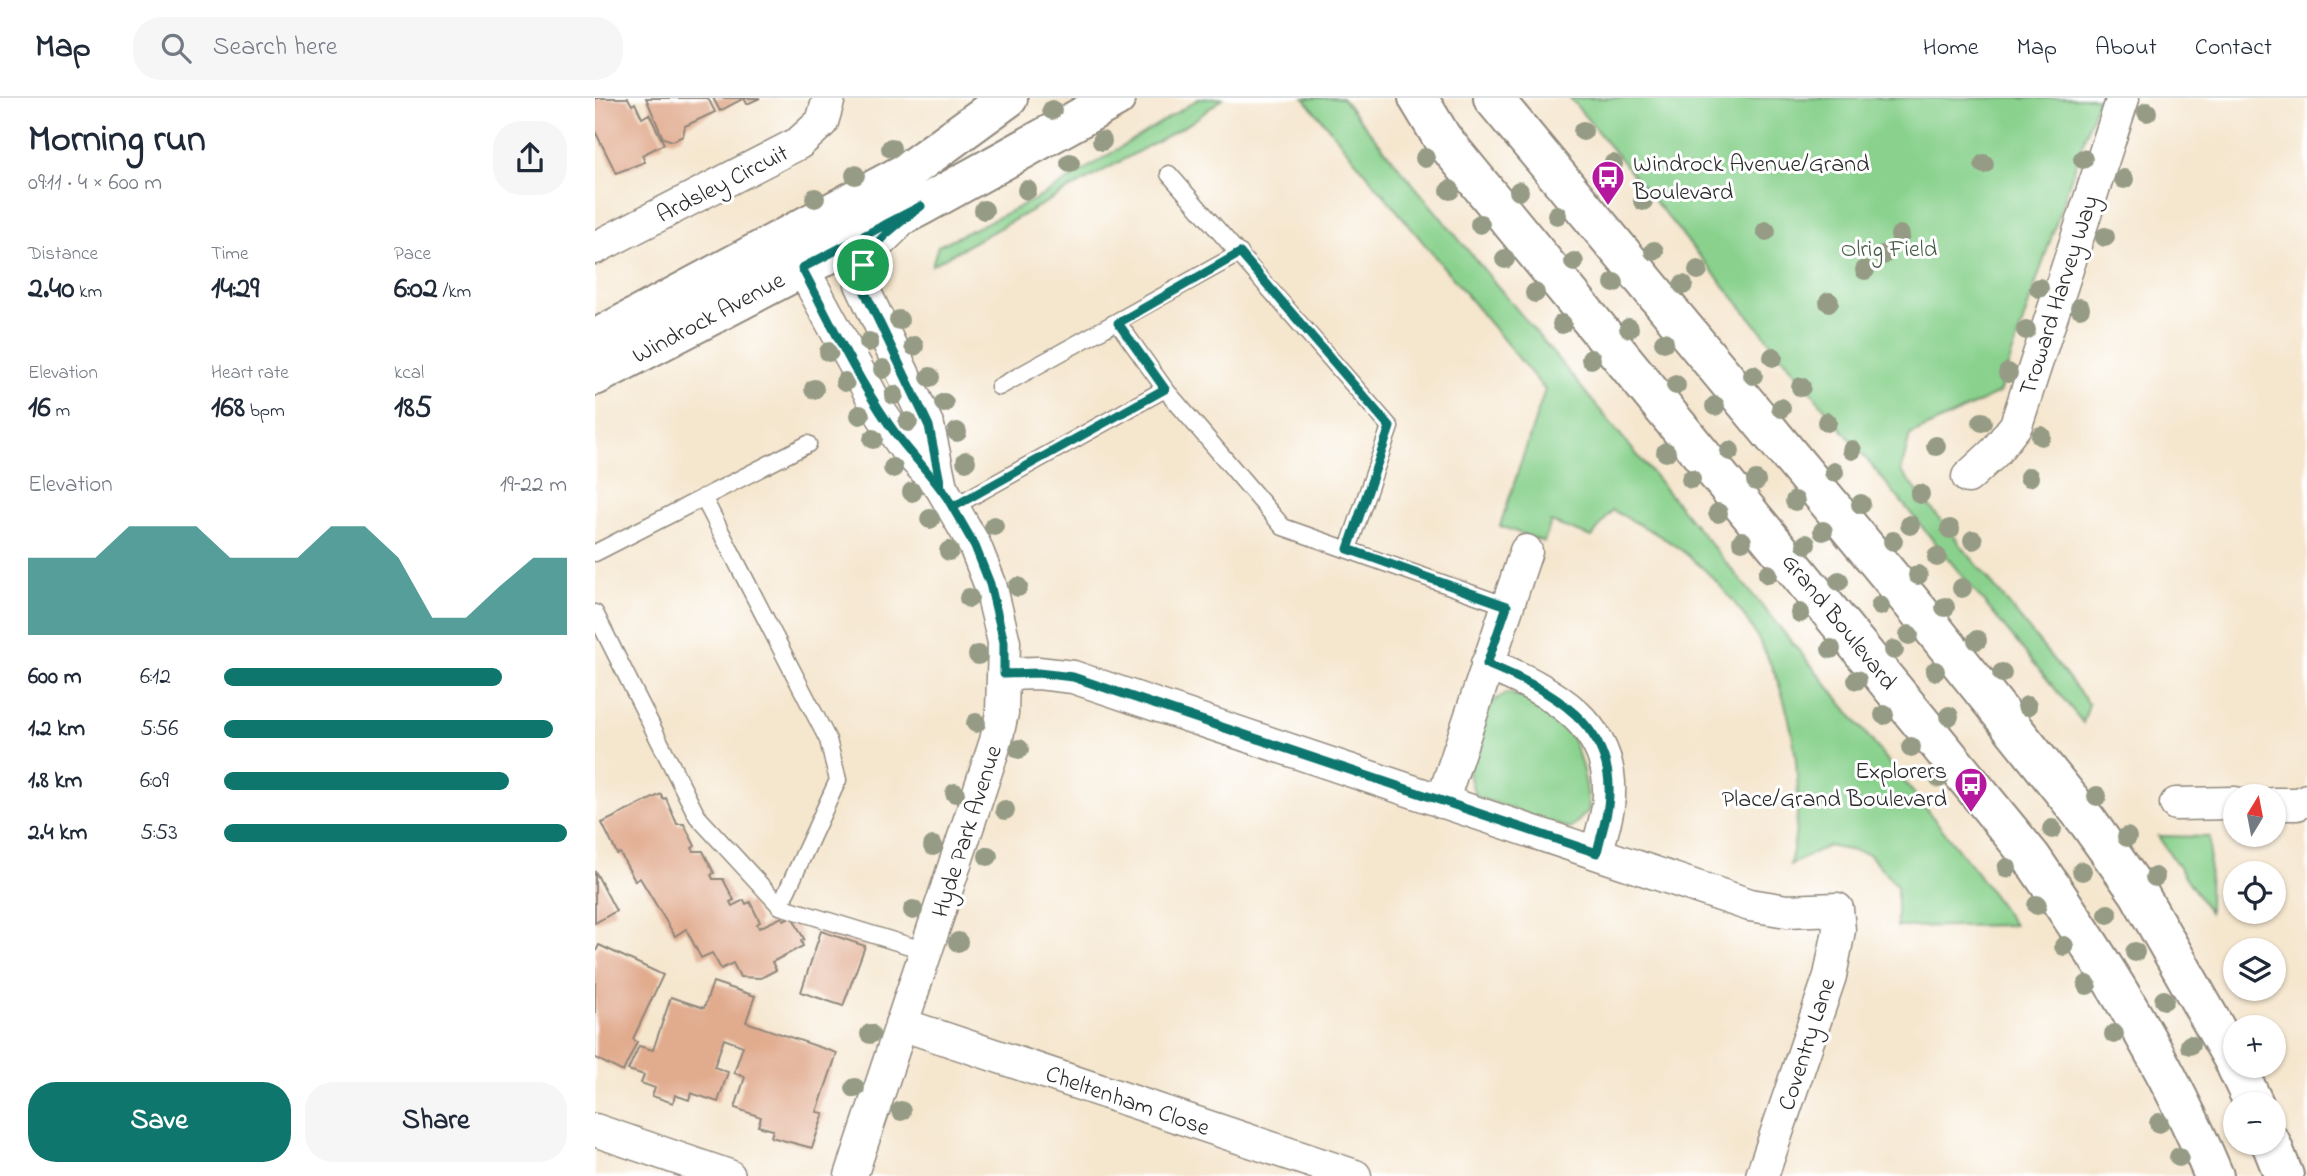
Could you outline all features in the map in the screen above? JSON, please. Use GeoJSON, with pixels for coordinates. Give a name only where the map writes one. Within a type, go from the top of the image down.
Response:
{"type":"FeatureCollection","features":[{"type":"Feature","properties":{"kind":"street","name":"Ardsley Circuit"},"geometry":{"type":"LineString","coordinates":[[595,248],[799,143],[822,122],[829,98]]}},
{"type":"Feature","properties":{"kind":"street","name":"Windrock Avenue"},"geometry":{"type":"LineString","coordinates":[[595,376],[794,253],[1008,98]]}},
{"type":"Feature","properties":{"kind":"street","name":"Windrock Avenue"},"geometry":{"type":"LineString","coordinates":[[595,339],[794,253],[921,206],[1116,98]]}},
{"type":"Feature","properties":{"kind":"street","name":"Grand Boulevard"},"geometry":{"type":"LineString","coordinates":[[1418,98],[1442,138],[2031,857],[2094,949],[2147,1036],[2194,1129],[2214,1176]]}},
{"type":"Feature","properties":{"kind":"street"},"geometry":{"type":"LineString","coordinates":[[1493,98],[1939,636],[2088,822],[2138,892],[2223,1044]]}},
{"type":"Feature","properties":{"kind":"street","name":"Troward Harvey Way"},"geometry":{"type":"LineString","coordinates":[[1968,477],[1995,452],[2016,425],[2123,98]]}},
{"type":"Feature","properties":{"kind":"street","name":"Hyde Park Avenue"},"geometry":{"type":"LineString","coordinates":[[921,206],[868,253],[861,284],[929,426],[947,497]]}},
{"type":"Feature","properties":{"kind":"street","name":"Hyde Park Avenue"},"geometry":{"type":"LineString","coordinates":[[794,253],[882,415],[905,448],[947,497],[975,546],[996,604],[1004,642],[1004,674],[996,741],[851,1176]]}},
{"type":"Feature","properties":{"kind":"street"},"geometry":{"type":"LineString","coordinates":[[1441,802],[1526,551]]}},
{"type":"Feature","properties":{"kind":"street"},"geometry":{"type":"LineString","coordinates":[[1004,674],[1038,673],[1073,677],[1597,853],[1608,804],[1608,771],[1599,744],[1579,715],[1555,696],[1487,664]]}},
{"type":"Feature","properties":{"kind":"street"},"geometry":{"type":"LineString","coordinates":[[2286,804],[2307,800]]}},
{"type":"Feature","properties":{"kind":"street"},"geometry":{"type":"LineString","coordinates":[[2176,804],[2223,803]]}},
{"type":"Feature","properties":{"kind":"street","name":"Coventry Lane"},"geometry":{"type":"LineString","coordinates":[[1597,853],[1750,905],[1787,911],[1837,909],[1839,930],[1830,975],[1762,1176]]}},
{"type":"Feature","properties":{"kind":"street","name":"Cheltenham Close"},"geometry":{"type":"LineString","coordinates":[[901,1024],[1334,1173]]}},
{"type":"Feature","properties":{"kind":"street"},"geometry":{"type":"LineString","coordinates":[[595,1130],[729,1176]]}},
{"type":"Feature","properties":{"kind":"street"},"geometry":{"type":"LineString","coordinates":[[2275,1155],[2284,1176]]}},
{"type":"Feature","properties":{"kind":"lane"},"geometry":{"type":"LineString","coordinates":[[1169,174],[1390,427],[1348,549]]}},
{"type":"Feature","properties":{"kind":"lane"},"geometry":{"type":"LineString","coordinates":[[999,387],[1240,253]]}},
{"type":"Feature","properties":{"kind":"lane"},"geometry":{"type":"LineString","coordinates":[[1118,323],[1165,389],[1283,527],[1507,606]]}},
{"type":"Feature","properties":{"kind":"lane"},"geometry":{"type":"LineString","coordinates":[[947,497],[1165,389]]}},
{"type":"Feature","properties":{"kind":"lane"},"geometry":{"type":"LineString","coordinates":[[595,553],[808,444]]}},
{"type":"Feature","properties":{"kind":"lane"},"geometry":{"type":"LineString","coordinates":[[703,497],[828,740],[838,780],[781,906]]}},
{"type":"Feature","properties":{"kind":"lane"},"geometry":{"type":"LineString","coordinates":[[595,612],[697,816],[781,906],[926,951]]}},
{"type":"Feature","properties":{"kind":"green space"},"geometry":{"type":"Polygon","coordinates":[[[1200,98],[1223,98],[1192,122],[932,265],[938,246],[1042,196],[1200,98]]]}},
{"type":"Feature","properties":{"kind":"green space"},"geometry":{"type":"Polygon","coordinates":[[[1304,98],[1342,98],[1824,681],[1978,874],[2014,925],[1897,927],[1897,886],[1869,854],[1828,846],[1790,865],[1797,822],[1793,736],[1782,694],[1766,654],[1745,617],[1718,583],[1685,553],[1659,535],[1612,510],[1592,537],[1551,522],[1544,542],[1500,526],[1545,390],[1304,98]]]}},
{"type":"Feature","properties":{"kind":"green space","name":"Olrig Field"},"geometry":{"type":"Polygon","coordinates":[[[1570,98],[2098,98],[1999,393],[1910,435],[1901,471],[2089,704],[2083,723],[1570,98]]]}},
{"type":"Feature","properties":{"kind":"green space"},"geometry":{"type":"Polygon","coordinates":[[[1507,693],[1549,708],[1573,741],[1583,770],[1589,810],[1570,829],[1477,797],[1469,773],[1474,740],[1486,705],[1507,693]]]}},
{"type":"Feature","properties":{"kind":"green space"},"geometry":{"type":"Polygon","coordinates":[[[2158,836],[2210,837],[2209,912],[2158,836]]]}},
{"type":"Feature","properties":{"kind":"building"},"geometry":{"type":"Polygon","coordinates":[[[595,98],[628,98],[632,105],[635,103],[642,118],[649,114],[664,144],[642,155],[645,162],[616,173],[595,131],[595,98]]]}},
{"type":"Feature","properties":{"kind":"building"},"geometry":{"type":"Polygon","coordinates":[[[646,98],[708,98],[715,112],[685,126],[683,136],[673,141],[663,138],[646,98]]]}},
{"type":"Feature","properties":{"kind":"building"},"geometry":{"type":"Polygon","coordinates":[[[713,98],[744,98],[720,111],[713,98]]]}},
{"type":"Feature","properties":{"kind":"building"},"geometry":{"type":"Polygon","coordinates":[[[744,98],[760,98],[747,104],[744,98]]]}},
{"type":"Feature","properties":{"kind":"building"},"geometry":{"type":"Polygon","coordinates":[[[661,794],[663,799],[666,798],[677,824],[684,824],[695,846],[692,848],[694,851],[703,851],[714,873],[711,875],[713,879],[723,879],[734,900],[730,902],[732,906],[744,900],[746,904],[750,902],[760,922],[757,924],[759,928],[782,917],[784,920],[792,916],[804,939],[801,941],[803,946],[772,962],[776,970],[761,978],[740,977],[733,963],[721,969],[712,953],[701,958],[686,929],[675,936],[640,878],[635,881],[620,853],[617,854],[602,823],[661,794]]]}},
{"type":"Feature","properties":{"kind":"building"},"geometry":{"type":"Polygon","coordinates":[[[595,871],[616,911],[595,923],[595,871]]]}},
{"type":"Feature","properties":{"kind":"building"},"geometry":{"type":"Polygon","coordinates":[[[821,931],[865,946],[843,1006],[801,992],[821,931]]]}},
{"type":"Feature","properties":{"kind":"building"},"geometry":{"type":"Polygon","coordinates":[[[599,945],[663,975],[633,1039],[637,1042],[623,1072],[595,1058],[595,953],[599,945]]]}},
{"type":"Feature","properties":{"kind":"building"},"geometry":{"type":"Polygon","coordinates":[[[713,982],[755,996],[746,1022],[837,1053],[817,1112],[824,1113],[812,1148],[771,1137],[773,1130],[758,1126],[761,1117],[735,1108],[745,1077],[734,1073],[743,1046],[724,1039],[714,1067],[728,1072],[718,1102],[691,1093],[689,1100],[675,1095],[673,1103],[652,1096],[655,1088],[641,1083],[644,1075],[628,1070],[639,1046],[653,1050],[671,997],[704,1008],[713,982]]]}},
{"type":"Feature","properties":{"kind":"place","name":"Windrock Avenue/Grand Boulevard"},"geometry":{"type":"Point","coordinates":[1608,207]}},
{"type":"Feature","properties":{"kind":"place","name":"Explorers Place/Grand Boulevard"},"geometry":{"type":"Point","coordinates":[1971,814]}},
{"type":"Feature","properties":{"kind":"route"},"geometry":{"type":"LineString","coordinates":[[863,265],[861,284],[929,426],[941,487],[975,546],[990,584],[1004,642],[1004,674],[1038,673],[1073,677],[1597,853],[1608,804],[1608,771],[1599,744],[1579,715],[1555,696],[1524,679],[1487,664],[1507,606],[1348,549],[1390,427],[1240,253],[1118,323],[1165,389],[1124,415],[953,507],[941,487],[905,448],[882,415],[802,268],[921,206],[880,240],[868,253],[863,265]]}}]}
